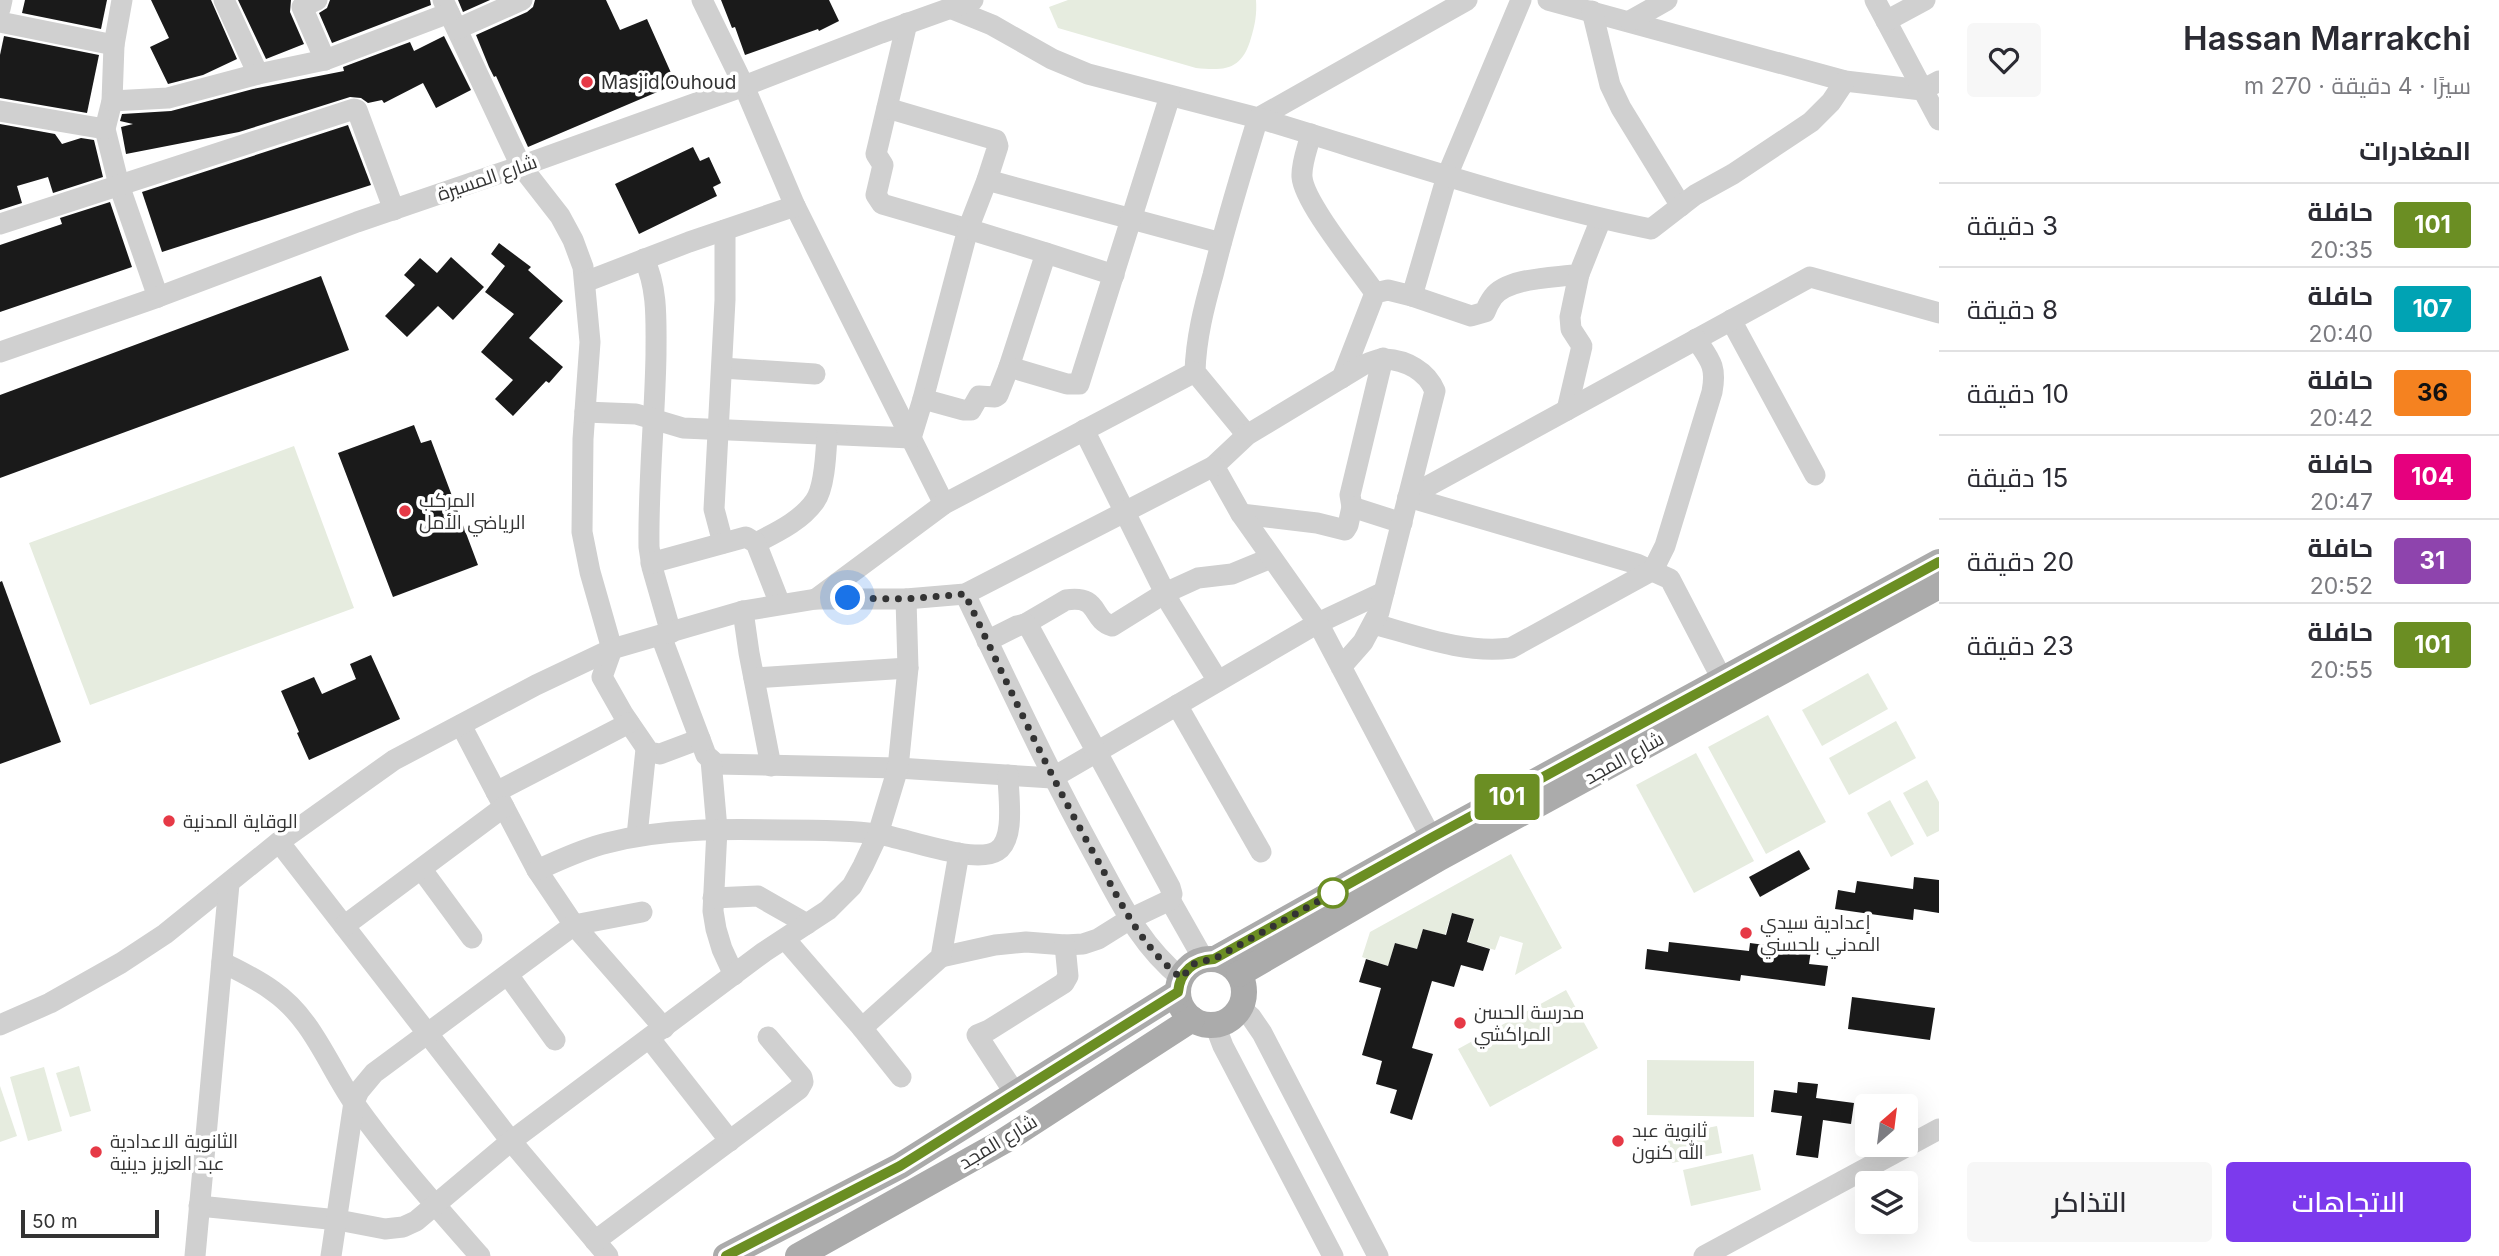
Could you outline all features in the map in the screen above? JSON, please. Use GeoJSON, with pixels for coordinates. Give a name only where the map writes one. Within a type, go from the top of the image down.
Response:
{"type":"FeatureCollection","features":[{"type":"Feature","properties":{"kind":"main road","name":"شارع المجد"},"geometry":{"type":"LineString","coordinates":[[1239,974],[1436,848],[1722,680],[1939,562]]}},
{"type":"Feature","properties":{"kind":"main road","name":"شارع المجد"},"geometry":{"type":"LineString","coordinates":[[1210,959],[1436,848],[1939,586]]}},
{"type":"Feature","properties":{"kind":"main road"},"geometry":{"type":"LineString","coordinates":[[1210,959],[1231,966],[1239,974],[1244,996],[1240,1007],[1230,1019],[1203,1022],[1180,1002],[1180,985],[1187,969],[1210,959]]}},
{"type":"Feature","properties":{"kind":"main road","name":"شارع المجد"},"geometry":{"type":"LineString","coordinates":[[726,1256],[900,1166],[1016,1095],[1180,985]]}},
{"type":"Feature","properties":{"kind":"main road","name":"شارع المجد"},"geometry":{"type":"LineString","coordinates":[[798,1256],[1004,1141],[1203,1022]]}},
{"type":"Feature","properties":{"kind":"street"},"geometry":{"type":"LineString","coordinates":[[0,9],[2,0]]}},
{"type":"Feature","properties":{"kind":"street"},"geometry":{"type":"LineString","coordinates":[[122,0],[114,44],[112,100],[105,129],[120,185],[158,297]]}},
{"type":"Feature","properties":{"kind":"street"},"geometry":{"type":"LineString","coordinates":[[224,0],[258,74]]}},
{"type":"Feature","properties":{"kind":"street"},"geometry":{"type":"LineString","coordinates":[[317,0],[302,8],[325,60]]}},
{"type":"Feature","properties":{"kind":"street"},"geometry":{"type":"LineString","coordinates":[[112,100],[168,97],[325,60],[449,14],[522,0]]}},
{"type":"Feature","properties":{"kind":"street"},"geometry":{"type":"LineString","coordinates":[[702,0],[744,86],[795,206],[944,504]]}},
{"type":"Feature","properties":{"kind":"street","name":"شارع المسيرة"},"geometry":{"type":"LineString","coordinates":[[0,352],[744,86],[973,0]]}},
{"type":"Feature","properties":{"kind":"street"},"geometry":{"type":"LineString","coordinates":[[1247,435],[1195,372],[1201,320],[1258,118],[1467,0]]}},
{"type":"Feature","properties":{"kind":"street"},"geometry":{"type":"LineString","coordinates":[[1412,296],[1447,176],[1521,0]]}},
{"type":"Feature","properties":{"kind":"street"},"geometry":{"type":"LineString","coordinates":[[1548,0],[1845,81],[1931,85]]}},
{"type":"Feature","properties":{"kind":"street"},"geometry":{"type":"LineString","coordinates":[[1630,21],[1667,0]]}},
{"type":"Feature","properties":{"kind":"street"},"geometry":{"type":"LineString","coordinates":[[1875,0],[1886,21],[1931,85],[1939,120]]}},
{"type":"Feature","properties":{"kind":"street"},"geometry":{"type":"LineString","coordinates":[[1886,21],[1925,0]]}},
{"type":"Feature","properties":{"kind":"street"},"geometry":{"type":"LineString","coordinates":[[950,8],[992,25],[1052,59],[1088,74],[1258,118],[1447,176],[1601,219],[1651,229],[1695,195],[1742,168],[1811,122],[1831,102],[1845,81]]}},
{"type":"Feature","properties":{"kind":"street"},"geometry":{"type":"LineString","coordinates":[[1592,11],[1609,85],[1681,206]]}},
{"type":"Feature","properties":{"kind":"street"},"geometry":{"type":"LineString","coordinates":[[449,14],[522,166],[560,216],[583,267],[590,342],[582,532],[590,572],[612,649],[602,677],[646,749],[660,754],[700,738]]}},
{"type":"Feature","properties":{"kind":"street"},"geometry":{"type":"LineString","coordinates":[[0,22],[114,44]]}},
{"type":"Feature","properties":{"kind":"street"},"geometry":{"type":"LineString","coordinates":[[908,23],[876,154],[883,165],[876,195],[882,204],[1114,275]]}},
{"type":"Feature","properties":{"kind":"street"},"geometry":{"type":"LineString","coordinates":[[1009,367],[1067,384],[1079,384],[1170,96]]}},
{"type":"Feature","properties":{"kind":"street"},"geometry":{"type":"LineString","coordinates":[[887,108],[996,140],[998,146],[968,229],[911,438]]}},
{"type":"Feature","properties":{"kind":"street"},"geometry":{"type":"LineString","coordinates":[[0,224],[354,109],[357,110],[394,210]]}},
{"type":"Feature","properties":{"kind":"street"},"geometry":{"type":"LineString","coordinates":[[0,111],[105,129]]}},
{"type":"Feature","properties":{"kind":"street"},"geometry":{"type":"LineString","coordinates":[[1311,134],[1302,173],[1303,186],[1375,293]]}},
{"type":"Feature","properties":{"kind":"street"},"geometry":{"type":"LineString","coordinates":[[987,180],[1221,243]]}},
{"type":"Feature","properties":{"kind":"street"},"geometry":{"type":"LineString","coordinates":[[586,282],[795,206]]}},
{"type":"Feature","properties":{"kind":"street"},"geometry":{"type":"LineString","coordinates":[[1567,410],[1582,346],[1571,329],[1570,317],[1579,274],[1601,219]]}},
{"type":"Feature","properties":{"kind":"street"},"geometry":{"type":"LineString","coordinates":[[723,543],[714,509],[722,368],[725,230]]}},
{"type":"Feature","properties":{"kind":"street"},"geometry":{"type":"LineString","coordinates":[[923,399],[971,410],[979,396],[998,395],[1046,253]]}},
{"type":"Feature","properties":{"kind":"street"},"geometry":{"type":"LineString","coordinates":[[644,259],[654,286],[656,337],[649,521],[651,563],[666,635],[700,738],[706,755],[722,766],[898,768],[1052,778],[1318,623],[1384,592]]}},
{"type":"Feature","properties":{"kind":"street"},"geometry":{"type":"LineString","coordinates":[[1375,293],[1388,290],[1471,316],[1485,312],[1494,295],[1508,286],[1579,274]]}},
{"type":"Feature","properties":{"kind":"street"},"geometry":{"type":"LineString","coordinates":[[1408,497],[1810,277],[1939,313]]}},
{"type":"Feature","properties":{"kind":"street"},"geometry":{"type":"LineString","coordinates":[[1342,379],[1375,293]]}},
{"type":"Feature","properties":{"kind":"street"},"geometry":{"type":"LineString","coordinates":[[1731,320],[1815,475]]}},
{"type":"Feature","properties":{"kind":"street"},"geometry":{"type":"LineString","coordinates":[[1374,624],[1454,645],[1493,651],[1511,648],[1653,570],[1665,546],[1714,384],[1713,365],[1696,339]]}},
{"type":"Feature","properties":{"kind":"street"},"geometry":{"type":"LineString","coordinates":[[1241,514],[1317,523],[1345,530],[1352,507],[1350,495],[1383,358]]}},
{"type":"Feature","properties":{"kind":"street"},"geometry":{"type":"LineString","coordinates":[[0,1026],[50,1003],[121,963],[164,934],[279,842],[394,760],[536,685],[612,649],[743,611],[817,599],[906,599],[965,594],[1214,466],[1247,435],[1363,365],[1383,358],[1412,366],[1422,372],[1431,382],[1434,391],[1374,624],[1363,642],[1341,667]]}},
{"type":"Feature","properties":{"kind":"street"},"geometry":{"type":"LineString","coordinates":[[722,368],[815,374]]}},
{"type":"Feature","properties":{"kind":"street"},"geometry":{"type":"LineString","coordinates":[[817,599],[944,504],[1195,372]]}},
{"type":"Feature","properties":{"kind":"street"},"geometry":{"type":"LineString","coordinates":[[586,412],[636,414],[683,428],[911,438]]}},
{"type":"Feature","properties":{"kind":"street"},"geometry":{"type":"LineString","coordinates":[[1084,430],[1165,593],[1219,681]]}},
{"type":"Feature","properties":{"kind":"street"},"geometry":{"type":"LineString","coordinates":[[756,543],[790,524],[816,499],[824,468],[827,435]]}},
{"type":"Feature","properties":{"kind":"street"},"geometry":{"type":"LineString","coordinates":[[1214,466],[1241,514],[1318,623],[1436,848]]}},
{"type":"Feature","properties":{"kind":"street"},"geometry":{"type":"LineString","coordinates":[[1408,497],[1653,570],[1670,579],[1722,680]]}},
{"type":"Feature","properties":{"kind":"street"},"geometry":{"type":"LineString","coordinates":[[1352,507],[1402,523]]}},
{"type":"Feature","properties":{"kind":"street"},"geometry":{"type":"LineString","coordinates":[[651,563],[746,537],[756,543],[780,604]]}},
{"type":"Feature","properties":{"kind":"street"},"geometry":{"type":"LineString","coordinates":[[988,641],[1025,624],[1066,600],[1088,603],[1102,620],[1112,626],[1165,593],[1198,578],[1232,574],[1271,558]]}},
{"type":"Feature","properties":{"kind":"street"},"geometry":{"type":"LineString","coordinates":[[965,594],[1052,778],[1130,919],[1148,947],[1180,985]]}},
{"type":"Feature","properties":{"kind":"street"},"geometry":{"type":"LineString","coordinates":[[199,1206],[338,1220],[394,1229],[416,1221],[510,1142],[734,975],[841,900],[852,886],[878,834],[898,768],[908,668],[906,599]]}},
{"type":"Feature","properties":{"kind":"street"},"geometry":{"type":"LineString","coordinates":[[743,611],[771,766]]}},
{"type":"Feature","properties":{"kind":"street"},"geometry":{"type":"LineString","coordinates":[[862,1028],[941,957],[995,945],[1026,942],[1083,944],[1098,939],[1130,919],[1170,900],[1170,887],[1025,624]]}},
{"type":"Feature","properties":{"kind":"street"},"geometry":{"type":"LineString","coordinates":[[754,678],[908,668]]}},
{"type":"Feature","properties":{"kind":"street"},"geometry":{"type":"LineString","coordinates":[[1177,705],[1261,852]]}},
{"type":"Feature","properties":{"kind":"street"},"geometry":{"type":"LineString","coordinates":[[344,926],[422,870],[500,799],[629,723]]}},
{"type":"Feature","properties":{"kind":"street"},"geometry":{"type":"LineString","coordinates":[[461,725],[537,870],[574,925],[657,1033],[730,1141]]}},
{"type":"Feature","properties":{"kind":"street"},"geometry":{"type":"LineString","coordinates":[[637,836],[646,749]]}},
{"type":"Feature","properties":{"kind":"street"},"geometry":{"type":"LineString","coordinates":[[711,760],[717,830],[713,898],[716,929],[734,975]]}},
{"type":"Feature","properties":{"kind":"street"},"geometry":{"type":"LineString","coordinates":[[537,870],[585,850],[637,836],[717,830],[806,830],[878,834],[959,853],[986,856],[1000,850],[1009,834],[1008,775]]}},
{"type":"Feature","properties":{"kind":"street"},"geometry":{"type":"LineString","coordinates":[[279,842],[510,1142],[601,1249],[730,1141],[792,1096],[802,1085],[802,1077],[768,1037]]}},
{"type":"Feature","properties":{"kind":"street"},"geometry":{"type":"LineString","coordinates":[[941,957],[959,853]]}},
{"type":"Feature","properties":{"kind":"street"},"geometry":{"type":"LineString","coordinates":[[422,870],[472,938]]}},
{"type":"Feature","properties":{"kind":"street"},"geometry":{"type":"LineString","coordinates":[[195,1256],[229,884]]}},
{"type":"Feature","properties":{"kind":"street"},"geometry":{"type":"LineString","coordinates":[[713,898],[758,896],[807,924]]}},
{"type":"Feature","properties":{"kind":"street"},"geometry":{"type":"LineString","coordinates":[[1170,900],[1210,959]]}},
{"type":"Feature","properties":{"kind":"street"},"geometry":{"type":"LineString","coordinates":[[331,1256],[354,1102],[359,1091],[374,1073],[574,925],[642,912]]}},
{"type":"Feature","properties":{"kind":"street"},"geometry":{"type":"LineString","coordinates":[[785,939],[901,1077]]}},
{"type":"Feature","properties":{"kind":"street"},"geometry":{"type":"LineString","coordinates":[[1016,1095],[977,1035],[1064,983],[1068,976],[1065,945]]}},
{"type":"Feature","properties":{"kind":"street"},"geometry":{"type":"LineString","coordinates":[[222,962],[275,991],[289,1005],[316,1037],[354,1102],[480,1256]]}},
{"type":"Feature","properties":{"kind":"street"},"geometry":{"type":"LineString","coordinates":[[508,975],[555,1040]]}},
{"type":"Feature","properties":{"kind":"street"},"geometry":{"type":"LineString","coordinates":[[1240,1007],[1262,1033],[1378,1256]]}},
{"type":"Feature","properties":{"kind":"street"},"geometry":{"type":"LineString","coordinates":[[1203,1022],[1228,1056],[1333,1256]]}},
{"type":"Feature","properties":{"kind":"street"},"geometry":{"type":"LineString","coordinates":[[1704,1256],[1939,1129]]}},
{"type":"Feature","properties":{"kind":"shaded area"},"geometry":{"type":"Polygon","coordinates":[[[1068,0],[1256,0],[1256,15],[1243,57],[1231,66],[1206,69],[1058,28],[1049,7],[1068,0]]]}},
{"type":"Feature","properties":{"kind":"shaded area"},"geometry":{"type":"Polygon","coordinates":[[[294,446],[354,608],[90,705],[29,543],[294,446]]]}},
{"type":"Feature","properties":{"kind":"shaded area"},"geometry":{"type":"Polygon","coordinates":[[[1868,673],[1888,709],[1822,746],[1802,710],[1868,673]]]}},
{"type":"Feature","properties":{"kind":"shaded area"},"geometry":{"type":"Polygon","coordinates":[[[1768,715],[1826,822],[1766,854],[1708,747],[1768,715]]]}},
{"type":"Feature","properties":{"kind":"shaded area"},"geometry":{"type":"Polygon","coordinates":[[[1896,721],[1916,758],[1849,795],[1829,758],[1896,721]]]}},
{"type":"Feature","properties":{"kind":"shaded area"},"geometry":{"type":"Polygon","coordinates":[[[1696,753],[1754,861],[1694,893],[1636,785],[1696,753]]]}},
{"type":"Feature","properties":{"kind":"shaded area"},"geometry":{"type":"Polygon","coordinates":[[[1927,780],[1939,802],[1939,831],[1927,837],[1903,793],[1927,780]]]}},
{"type":"Feature","properties":{"kind":"shaded area"},"geometry":{"type":"Polygon","coordinates":[[[1890,800],[1914,844],[1891,857],[1867,813],[1890,800]]]}},
{"type":"Feature","properties":{"kind":"shaded area"},"geometry":{"type":"Polygon","coordinates":[[[1511,854],[1562,948],[1515,975],[1523,943],[1500,936],[1495,950],[1468,942],[1474,919],[1452,913],[1445,935],[1423,929],[1417,949],[1395,943],[1388,966],[1362,957],[1370,932],[1511,854]]]}},
{"type":"Feature","properties":{"kind":"shaded area"},"geometry":{"type":"Polygon","coordinates":[[[1566,990],[1598,1048],[1490,1107],[1458,1049],[1566,990]]]}},
{"type":"Feature","properties":{"kind":"shaded area"},"geometry":{"type":"Polygon","coordinates":[[[1647,1060],[1754,1061],[1754,1117],[1647,1115],[1647,1060]]]}},
{"type":"Feature","properties":{"kind":"shaded area"},"geometry":{"type":"Polygon","coordinates":[[[79,1066],[91,1111],[70,1117],[56,1073],[79,1066]]]}},
{"type":"Feature","properties":{"kind":"shaded area"},"geometry":{"type":"Polygon","coordinates":[[[44,1067],[62,1131],[28,1141],[10,1077],[44,1067]]]}},
{"type":"Feature","properties":{"kind":"shaded area"},"geometry":{"type":"Polygon","coordinates":[[[0,1086],[17,1136],[0,1142],[0,1086]]]}},
{"type":"Feature","properties":{"kind":"shaded area"},"geometry":{"type":"Polygon","coordinates":[[[1717,1126],[1722,1153],[1672,1163],[1667,1136],[1717,1126]]]}},
{"type":"Feature","properties":{"kind":"shaded area"},"geometry":{"type":"Polygon","coordinates":[[[1753,1154],[1761,1190],[1691,1206],[1683,1170],[1753,1154]]]}},
{"type":"Feature","properties":{"kind":"building"},"geometry":{"type":"Polygon","coordinates":[[[25,0],[107,0],[101,29],[22,13],[25,0]]]}},
{"type":"Feature","properties":{"kind":"building"},"geometry":{"type":"Polygon","coordinates":[[[151,0],[211,0],[237,59],[203,75],[168,84],[150,47],[169,38],[151,0]]]}},
{"type":"Feature","properties":{"kind":"building"},"geometry":{"type":"Polygon","coordinates":[[[238,0],[291,0],[290,12],[304,44],[266,59],[238,0]]]}},
{"type":"Feature","properties":{"kind":"building"},"geometry":{"type":"Polygon","coordinates":[[[330,0],[430,0],[431,5],[332,43],[319,13],[327,8],[330,0]]]}},
{"type":"Feature","properties":{"kind":"building"},"geometry":{"type":"Polygon","coordinates":[[[458,0],[490,0],[463,12],[458,0]]]}},
{"type":"Feature","properties":{"kind":"building","name":"Masjid Ouhoud"},"geometry":{"type":"Polygon","coordinates":[[[535,0],[606,0],[620,30],[647,19],[676,84],[528,147],[476,35],[527,12],[533,7],[535,0]]]}},
{"type":"Feature","properties":{"kind":"building"},"geometry":{"type":"Polygon","coordinates":[[[721,0],[829,0],[839,21],[819,31],[818,29],[745,55],[721,0]]]}},
{"type":"Feature","properties":{"kind":"building"},"geometry":{"type":"Polygon","coordinates":[[[4,36],[99,55],[87,113],[0,98],[0,55],[4,36]]]}},
{"type":"Feature","properties":{"kind":"building"},"geometry":{"type":"Polygon","coordinates":[[[444,36],[471,90],[436,108],[423,83],[384,103],[382,100],[368,103],[361,98],[350,97],[239,132],[126,154],[121,127],[133,124],[120,121],[122,114],[171,111],[253,89],[344,71],[343,67],[410,42],[414,51],[444,36]]]}},
{"type":"Feature","properties":{"kind":"building"},"geometry":{"type":"Polygon","coordinates":[[[0,124],[55,134],[62,144],[81,138],[94,140],[103,177],[53,193],[48,177],[17,186],[22,203],[0,210],[0,124]]]}},
{"type":"Feature","properties":{"kind":"building"},"geometry":{"type":"Polygon","coordinates":[[[348,125],[371,185],[162,252],[142,192],[348,125]]]}},
{"type":"Feature","properties":{"kind":"building"},"geometry":{"type":"Polygon","coordinates":[[[693,147],[700,161],[709,157],[721,183],[713,187],[717,196],[639,234],[615,184],[693,147]]]}},
{"type":"Feature","properties":{"kind":"building"},"geometry":{"type":"Polygon","coordinates":[[[110,202],[132,267],[0,312],[0,245],[62,224],[60,218],[110,202]]]}},
{"type":"Feature","properties":{"kind":"building"},"geometry":{"type":"Polygon","coordinates":[[[499,243],[531,267],[528,270],[563,301],[529,338],[563,367],[513,416],[495,399],[513,380],[481,352],[514,314],[485,292],[505,266],[491,254],[499,243]]]}},
{"type":"Feature","properties":{"kind":"building"},"geometry":{"type":"Polygon","coordinates":[[[451,257],[484,287],[453,320],[438,306],[407,337],[385,316],[415,285],[404,275],[420,258],[437,273],[451,257]]]}},
{"type":"Feature","properties":{"kind":"building"},"geometry":{"type":"Polygon","coordinates":[[[321,276],[349,350],[0,478],[0,395],[321,276]]]}},
{"type":"Feature","properties":{"kind":"building"},"geometry":{"type":"Polygon","coordinates":[[[414,425],[421,443],[431,440],[478,565],[393,597],[338,453],[414,425]]]}},
{"type":"Feature","properties":{"kind":"building"},"geometry":{"type":"Polygon","coordinates":[[[2,581],[61,742],[0,764],[0,582],[2,581]]]}},
{"type":"Feature","properties":{"kind":"building"},"geometry":{"type":"Polygon","coordinates":[[[371,655],[400,719],[309,760],[281,691],[314,677],[322,694],[356,679],[350,664],[371,655]]]}},
{"type":"Feature","properties":{"kind":"building"},"geometry":{"type":"Polygon","coordinates":[[[1799,850],[1810,869],[1760,897],[1749,877],[1799,850]]]}},
{"type":"Feature","properties":{"kind":"building"},"geometry":{"type":"Polygon","coordinates":[[[1914,877],[1939,880],[1939,913],[1914,909],[1913,920],[1835,909],[1838,890],[1855,893],[1857,881],[1913,889],[1914,877]]]}},
{"type":"Feature","properties":{"kind":"building"},"geometry":{"type":"Polygon","coordinates":[[[1452,913],[1474,919],[1467,942],[1490,949],[1483,971],[1461,965],[1454,987],[1432,981],[1412,1048],[1433,1054],[1412,1120],[1390,1113],[1397,1090],[1376,1084],[1382,1061],[1362,1055],[1381,988],[1359,982],[1366,959],[1388,966],[1395,943],[1417,949],[1423,929],[1446,935],[1452,913]]]}},
{"type":"Feature","properties":{"kind":"building"},"geometry":{"type":"Polygon","coordinates":[[[1669,942],[1749,951],[1750,943],[1811,951],[1809,964],[1828,966],[1825,986],[1741,975],[1740,981],[1645,969],[1647,949],[1668,952],[1669,942]]]}},
{"type":"Feature","properties":{"kind":"building"},"geometry":{"type":"Polygon","coordinates":[[[1852,997],[1935,1008],[1930,1040],[1848,1029],[1852,997]]]}},
{"type":"Feature","properties":{"kind":"building"},"geometry":{"type":"Polygon","coordinates":[[[1798,1082],[1818,1084],[1816,1098],[1854,1103],[1851,1124],[1823,1120],[1818,1158],[1796,1155],[1802,1116],[1771,1112],[1774,1090],[1797,1093],[1798,1082]]]}},
{"type":"Feature","properties":{"kind":"bus line","name":"101"},"geometry":{"type":"LineString","coordinates":[[726,1256],[900,1166],[989,1112],[1178,992],[1181,978],[1195,963],[1214,959],[1939,562]]}},
{"type":"Feature","properties":{"kind":"place","name":"Masjid Ouhoud"},"geometry":{"type":"Point","coordinates":[587,82]}},
{"type":"Feature","properties":{"kind":"place","name":"المركب الرياضي الأمل"},"geometry":{"type":"Point","coordinates":[405,511]}},
{"type":"Feature","properties":{"kind":"place","name":"الوقاية المدنية"},"geometry":{"type":"Point","coordinates":[169,821]}},
{"type":"Feature","properties":{"kind":"place","name":"إعدادية سيدي المدني بلحسني"},"geometry":{"type":"Point","coordinates":[1746,933]}},
{"type":"Feature","properties":{"kind":"place","name":"مدرسة الحسن المراكشي"},"geometry":{"type":"Point","coordinates":[1460,1023]}},
{"type":"Feature","properties":{"kind":"place","name":"ثانوية عبد الله كنون"},"geometry":{"type":"Point","coordinates":[1618,1141]}},
{"type":"Feature","properties":{"kind":"place","name":"الثانوية الاعدادية عبد العزيز دينية"},"geometry":{"type":"Point","coordinates":[96,1152]}},
{"type":"Feature","properties":{"kind":"route"},"geometry":{"type":"LineString","coordinates":[[848,598],[906,599],[965,594],[1052,778],[1137,932],[1148,947],[1181,978],[1195,963],[1214,959],[1333,893]]}}]}
